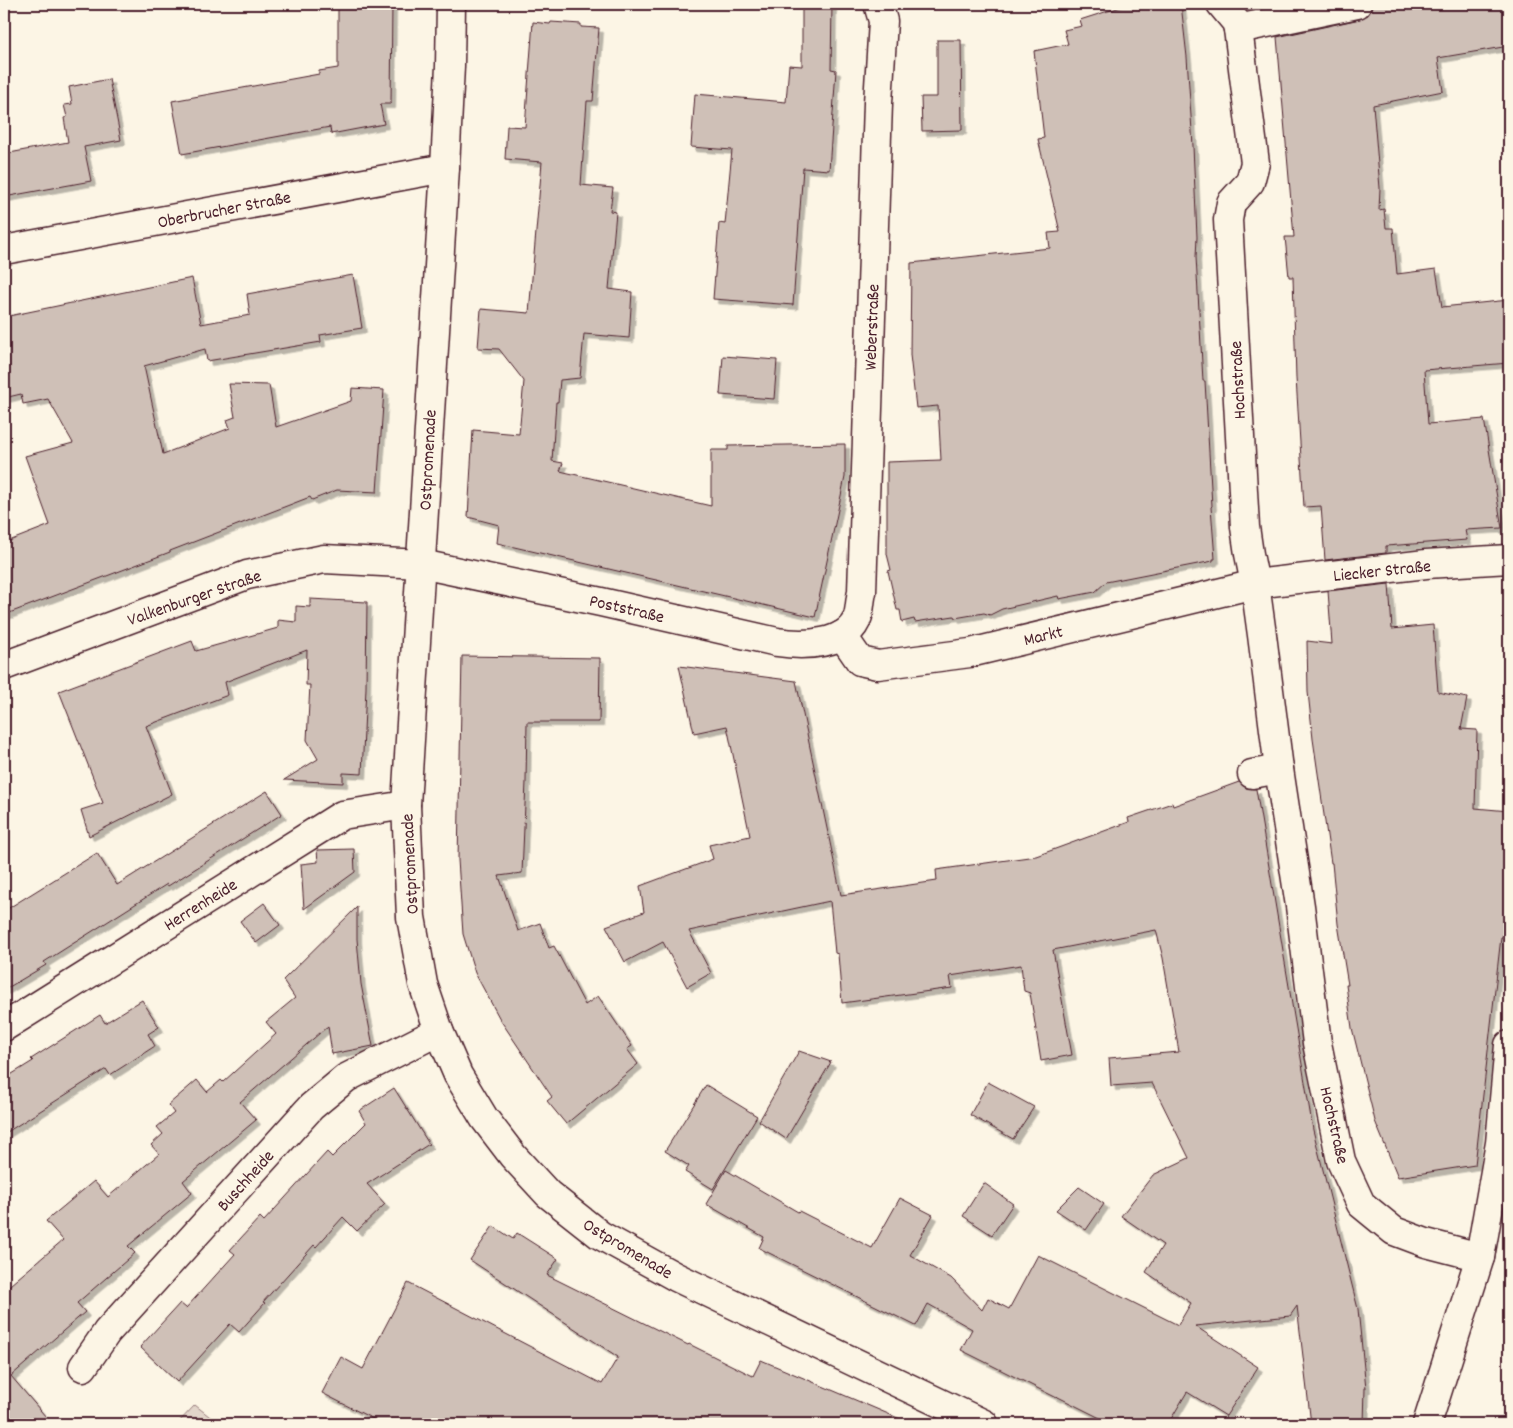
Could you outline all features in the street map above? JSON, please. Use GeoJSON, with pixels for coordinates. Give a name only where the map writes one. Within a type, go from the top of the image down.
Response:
{"type":"FeatureCollection","features":[{"type":"Feature","properties":{"kind":"street","name":"Ostpromenade"},"geometry":{"type":"LineString","coordinates":[[451,4],[445,168],[406,805],[411,917],[423,984],[439,1031],[458,1075],[484,1118],[514,1156],[548,1194],[600,1235],[676,1277],[984,1424]]}},
{"type":"Feature","properties":{"kind":"street","name":"Weberstraße"},"geometry":{"type":"LineString","coordinates":[[838,637],[851,628],[858,617],[862,592],[877,133],[883,21],[878,4]]}},
{"type":"Feature","properties":{"kind":"street","name":"Hochstraße"},"geometry":{"type":"LineString","coordinates":[[1221,4],[1236,22],[1238,29],[1255,163],[1250,182],[1231,203],[1228,220],[1248,554],[1255,584],[1317,1043],[1341,1161],[1361,1204],[1394,1231],[1426,1243],[1480,1257]]}},
{"type":"Feature","properties":{"kind":"street"},"geometry":{"type":"LineString","coordinates":[[1238,29],[1357,4]]}},
{"type":"Feature","properties":{"kind":"street","name":"Oberbrucher Straße"},"geometry":{"type":"LineString","coordinates":[[4,250],[445,168]]}},
{"type":"Feature","properties":{"kind":"street","name":"Valkenburger Straße"},"geometry":{"type":"LineString","coordinates":[[4,666],[247,575],[324,559],[421,564]]}},
{"type":"Feature","properties":{"kind":"street","name":"Liecker Straße"},"geometry":{"type":"LineString","coordinates":[[1255,584],[1426,564],[1509,559]]}},
{"type":"Feature","properties":{"kind":"street","name":"Poststraße"},"geometry":{"type":"LineString","coordinates":[[421,564],[777,642],[812,644],[838,637]]}},
{"type":"Feature","properties":{"kind":"street","name":"Markt"},"geometry":{"type":"LineString","coordinates":[[838,637],[860,662],[878,665],[934,658],[970,653],[1255,584]]}},
{"type":"Feature","properties":{"kind":"street"},"geometry":{"type":"LineString","coordinates":[[1252,774],[1279,769]]}},
{"type":"Feature","properties":{"kind":"street","name":"Herrenheide"},"geometry":{"type":"LineString","coordinates":[[4,1027],[342,815],[406,805]]}},
{"type":"Feature","properties":{"kind":"street","name":"Buschheide"},"geometry":{"type":"LineString","coordinates":[[83,1367],[107,1332],[311,1107],[346,1078],[439,1031]]}},
{"type":"Feature","properties":{"kind":"street"},"geometry":{"type":"LineString","coordinates":[[1427,1424],[1480,1257],[1500,1143],[1509,1051]]}},
{"type":"Feature","properties":{"kind":"shaded area"},"geometry":{"type":"Polygon","coordinates":[[[195,1405],[219,1424],[177,1424],[195,1405]]]}},
{"type":"Feature","properties":{"kind":"building"},"geometry":{"type":"Polygon","coordinates":[[[338,4],[392,4],[391,104],[380,104],[384,124],[331,134],[330,127],[182,154],[172,101],[319,74],[319,71],[338,68],[338,4]]]}},
{"type":"Feature","properties":{"kind":"building"},"geometry":{"type":"Polygon","coordinates":[[[802,4],[832,4],[831,69],[836,70],[829,170],[803,168],[793,305],[713,299],[719,223],[725,224],[732,150],[691,147],[695,94],[786,102],[789,65],[802,66],[802,4]]]}},
{"type":"Feature","properties":{"kind":"building"},"geometry":{"type":"Polygon","coordinates":[[[1130,4],[1181,4],[1187,57],[1193,146],[1197,237],[1196,257],[1215,559],[1213,561],[1106,582],[1095,592],[1059,599],[1058,596],[1002,609],[990,615],[984,613],[955,618],[954,616],[915,622],[914,619],[902,622],[900,610],[897,610],[888,571],[891,570],[887,554],[887,462],[941,460],[938,406],[916,408],[910,355],[911,263],[1050,248],[1048,233],[1060,232],[1038,139],[1044,138],[1034,51],[1068,44],[1064,30],[1082,26],[1080,20],[1130,4]]]}},
{"type":"Feature","properties":{"kind":"building"},"geometry":{"type":"Polygon","coordinates":[[[1372,4],[1509,4],[1509,46],[1438,58],[1443,91],[1373,105],[1380,188],[1379,210],[1384,209],[1386,228],[1393,228],[1397,274],[1436,269],[1442,307],[1509,300],[1509,363],[1424,370],[1428,424],[1484,419],[1502,528],[1465,530],[1467,540],[1386,546],[1386,553],[1325,560],[1321,506],[1304,507],[1296,378],[1293,277],[1289,277],[1285,237],[1294,237],[1277,37],[1360,19],[1368,15],[1372,9],[1372,4]]]}},
{"type":"Feature","properties":{"kind":"building"},"geometry":{"type":"Polygon","coordinates":[[[533,22],[581,24],[581,27],[599,28],[593,101],[587,101],[581,185],[613,188],[610,211],[616,212],[609,289],[632,292],[629,338],[584,334],[580,378],[560,380],[558,402],[556,402],[552,461],[563,463],[560,471],[711,506],[711,450],[728,450],[728,446],[845,444],[845,477],[815,617],[497,543],[499,525],[468,517],[473,430],[519,434],[524,381],[499,349],[478,348],[481,309],[529,313],[542,162],[505,159],[507,126],[525,127],[533,22]]]}},
{"type":"Feature","properties":{"kind":"building"},"geometry":{"type":"Polygon","coordinates":[[[937,40],[961,40],[962,130],[922,131],[921,97],[937,97],[937,40]]]}},
{"type":"Feature","properties":{"kind":"building"},"geometry":{"type":"Polygon","coordinates":[[[109,79],[121,140],[84,147],[91,181],[4,197],[4,154],[68,142],[64,118],[67,117],[64,105],[72,104],[69,87],[109,79]]]}},
{"type":"Feature","properties":{"kind":"building"},"geometry":{"type":"Polygon","coordinates":[[[353,275],[362,328],[320,335],[321,342],[207,361],[205,349],[144,366],[163,454],[230,428],[227,420],[235,417],[229,384],[269,385],[276,427],[351,401],[352,388],[384,390],[377,492],[337,490],[312,500],[310,497],[4,615],[4,543],[50,525],[25,456],[73,443],[48,399],[23,404],[21,394],[4,398],[4,317],[192,278],[201,324],[250,315],[247,294],[353,275]]]}},
{"type":"Feature","properties":{"kind":"building"},"geometry":{"type":"Polygon","coordinates":[[[723,356],[777,360],[774,399],[720,395],[723,356]]]}},
{"type":"Feature","properties":{"kind":"building"},"geometry":{"type":"Polygon","coordinates":[[[1389,584],[1392,629],[1433,625],[1438,692],[1467,698],[1461,729],[1477,730],[1475,808],[1509,811],[1509,886],[1503,937],[1501,937],[1475,1165],[1398,1177],[1375,1121],[1352,1028],[1332,863],[1313,739],[1308,692],[1307,641],[1332,644],[1328,591],[1389,584]]]}},
{"type":"Feature","properties":{"kind":"building"},"geometry":{"type":"Polygon","coordinates":[[[310,599],[367,602],[362,774],[343,773],[343,783],[284,780],[318,759],[307,740],[310,685],[306,685],[307,650],[225,682],[228,695],[146,726],[172,794],[89,836],[81,810],[103,803],[59,691],[192,641],[196,651],[278,628],[278,620],[296,622],[296,606],[310,607],[310,599]]]}},
{"type":"Feature","properties":{"kind":"building"},"geometry":{"type":"Polygon","coordinates":[[[462,656],[600,658],[599,722],[527,722],[522,873],[499,876],[518,931],[540,923],[549,948],[554,946],[585,1005],[598,996],[632,1046],[627,1049],[638,1064],[566,1124],[547,1101],[552,1097],[501,1021],[475,973],[463,934],[458,860],[462,656]]]}},
{"type":"Feature","properties":{"kind":"building"},"geometry":{"type":"Polygon","coordinates":[[[679,666],[796,681],[841,895],[937,881],[936,870],[1036,856],[1129,822],[1128,818],[1172,803],[1173,806],[1239,782],[1246,788],[1256,789],[1313,1130],[1358,1309],[1366,1388],[1364,1424],[1311,1424],[1297,1306],[1290,1316],[1195,1326],[1258,1367],[1226,1416],[1187,1392],[1168,1424],[1112,1424],[961,1350],[972,1329],[928,1304],[916,1326],[759,1248],[764,1237],[706,1204],[726,1170],[798,1212],[872,1248],[900,1198],[933,1215],[910,1255],[951,1278],[982,1310],[988,1298],[1009,1309],[1038,1255],[1178,1325],[1191,1303],[1146,1272],[1163,1245],[1121,1216],[1153,1175],[1189,1158],[1152,1083],[1111,1086],[1109,1058],[1179,1052],[1163,958],[1156,930],[1053,950],[1072,1055],[1041,1061],[1030,993],[1024,991],[1021,965],[950,976],[952,988],[842,1003],[838,954],[835,953],[830,901],[689,931],[711,973],[687,987],[663,942],[625,962],[606,926],[644,912],[640,886],[713,859],[709,845],[750,836],[727,726],[694,733],[679,666]]]}},
{"type":"Feature","properties":{"kind":"building"},"geometry":{"type":"Polygon","coordinates":[[[267,791],[282,814],[168,886],[167,884],[44,962],[46,965],[4,990],[4,911],[97,853],[117,885],[267,791]]]}},
{"type":"Feature","properties":{"kind":"building"},"geometry":{"type":"Polygon","coordinates":[[[354,849],[355,872],[304,909],[301,864],[318,862],[317,850],[354,849]]]}},
{"type":"Feature","properties":{"kind":"building"},"geometry":{"type":"Polygon","coordinates":[[[264,903],[280,925],[256,943],[240,921],[264,903]]]}},
{"type":"Feature","properties":{"kind":"building"},"geometry":{"type":"Polygon","coordinates":[[[357,907],[357,939],[361,984],[373,1046],[332,1054],[328,1026],[240,1102],[256,1120],[183,1181],[192,1193],[128,1246],[135,1253],[77,1303],[85,1312],[11,1376],[52,1424],[4,1424],[4,1290],[63,1240],[46,1221],[94,1181],[108,1197],[159,1154],[151,1145],[163,1134],[157,1127],[174,1113],[168,1105],[197,1080],[207,1092],[221,1080],[223,1082],[276,1034],[266,1022],[295,998],[283,980],[357,907]]]}},
{"type":"Feature","properties":{"kind":"building"},"geometry":{"type":"Polygon","coordinates":[[[142,1000],[159,1027],[148,1034],[155,1046],[110,1075],[106,1069],[4,1134],[4,1079],[33,1061],[31,1059],[100,1015],[105,1023],[142,1000]]]}},
{"type":"Feature","properties":{"kind":"building"},"geometry":{"type":"Polygon","coordinates":[[[799,1051],[831,1062],[786,1139],[759,1121],[799,1051]]]}},
{"type":"Feature","properties":{"kind":"building"},"geometry":{"type":"Polygon","coordinates":[[[988,1082],[1034,1107],[1013,1139],[970,1115],[988,1082]]]}},
{"type":"Feature","properties":{"kind":"building"},"geometry":{"type":"Polygon","coordinates":[[[706,1085],[757,1116],[713,1189],[685,1172],[689,1166],[665,1151],[706,1085]]]}},
{"type":"Feature","properties":{"kind":"building"},"geometry":{"type":"Polygon","coordinates":[[[394,1088],[429,1144],[367,1184],[385,1204],[357,1231],[343,1217],[316,1247],[314,1245],[239,1332],[230,1324],[177,1382],[140,1347],[180,1303],[186,1308],[235,1254],[230,1250],[260,1217],[264,1221],[327,1152],[332,1157],[366,1123],[359,1111],[394,1088]]]}},
{"type":"Feature","properties":{"kind":"building"},"geometry":{"type":"Polygon","coordinates":[[[984,1183],[1013,1204],[992,1235],[963,1216],[984,1183]]]}},
{"type":"Feature","properties":{"kind":"building"},"geometry":{"type":"Polygon","coordinates":[[[1079,1187],[1104,1204],[1086,1230],[1056,1210],[1079,1187]]]}},
{"type":"Feature","properties":{"kind":"building"},"geometry":{"type":"Polygon","coordinates":[[[493,1226],[513,1239],[517,1233],[558,1259],[547,1275],[753,1376],[761,1360],[912,1424],[383,1424],[322,1393],[341,1357],[363,1369],[408,1283],[602,1384],[618,1357],[470,1260],[493,1226]]]}}]}
